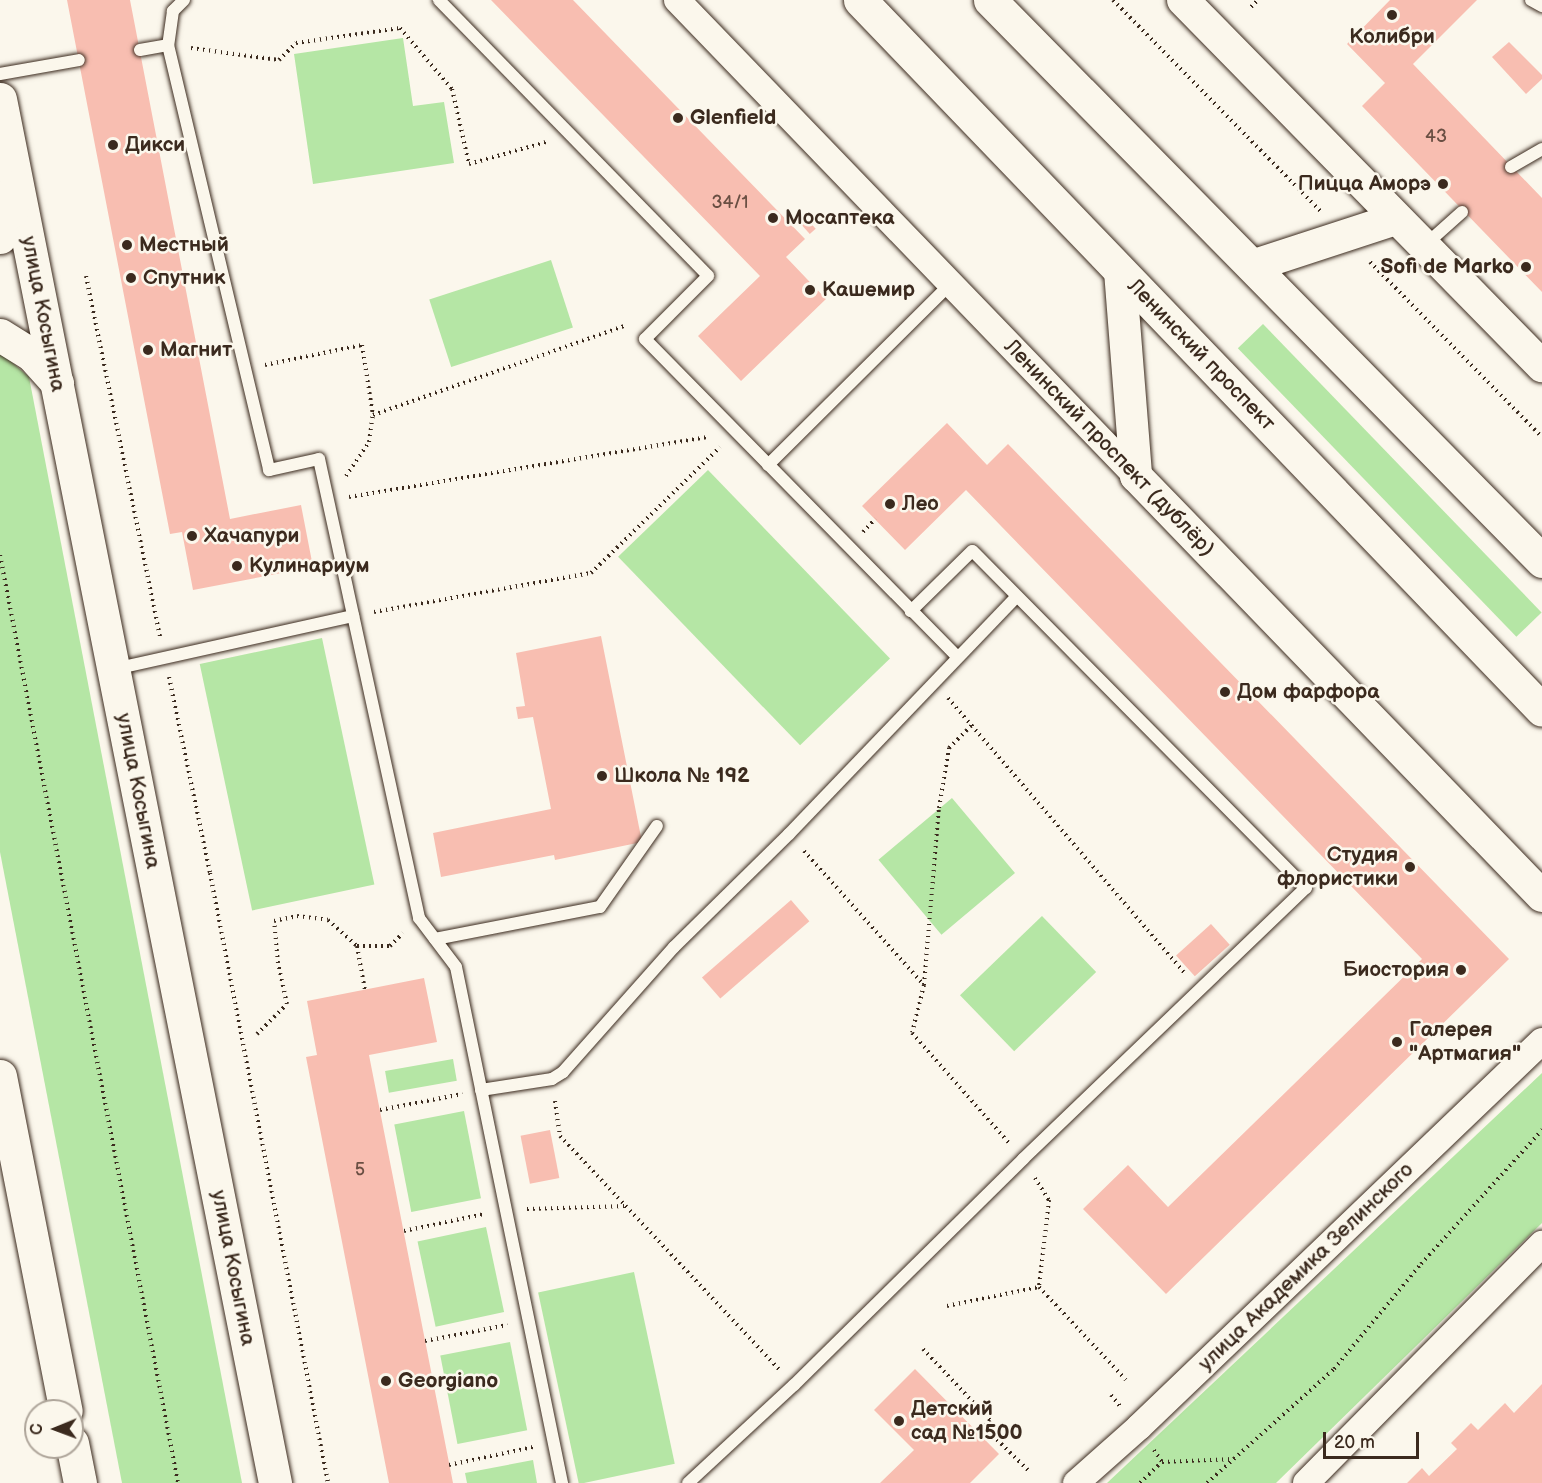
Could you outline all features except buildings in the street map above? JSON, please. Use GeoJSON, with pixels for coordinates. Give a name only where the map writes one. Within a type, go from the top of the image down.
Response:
{"type":"FeatureCollection","features":[{"type":"Feature","properties":{"kind":"main road","name":"Ленинский проспект"},"geometry":{"type":"LineString","coordinates":[[860,0],[1542,710]]}},
{"type":"Feature","properties":{"kind":"main road"},"geometry":{"type":"LineString","coordinates":[[990,0],[1542,561]]}},
{"type":"Feature","properties":{"kind":"main road","name":"улица Косыгина"},"geometry":{"type":"LineString","coordinates":[[0,99],[275,1483]]}},
{"type":"Feature","properties":{"kind":"main road"},"geometry":{"type":"LineString","coordinates":[[0,237],[11,212],[16,177]]}},
{"type":"Feature","properties":{"kind":"main road"},"geometry":{"type":"LineString","coordinates":[[0,335],[32,354],[57,383]]}},
{"type":"Feature","properties":{"kind":"main road"},"geometry":{"type":"LineString","coordinates":[[0,1076],[3,1110],[63,1399]]}},
{"type":"Feature","properties":{"kind":"main road"},"geometry":{"type":"LineString","coordinates":[[75,1459],[80,1483]]}},
{"type":"Feature","properties":{"kind":"street","name":"Ленинский проспект (дублёр)"},"geometry":{"type":"LineString","coordinates":[[676,0],[1542,896]]}},
{"type":"Feature","properties":{"kind":"street"},"geometry":{"type":"LineString","coordinates":[[1183,0],[1542,366]]}},
{"type":"Feature","properties":{"kind":"street"},"geometry":{"type":"LineString","coordinates":[[1252,266],[1396,219]]}},
{"type":"Feature","properties":{"kind":"street"},"geometry":{"type":"LineString","coordinates":[[1120,271],[1136,476]]}},
{"type":"Feature","properties":{"kind":"street","name":"улица Академика Зелинского"},"geometry":{"type":"LineString","coordinates":[[1076,1483],[1148,1419],[1539,1045]]}},
{"type":"Feature","properties":{"kind":"street"},"geometry":{"type":"LineString","coordinates":[[1306,1483],[1542,1244]]}},
{"type":"Feature","properties":{"kind":"lane"},"geometry":{"type":"LineString","coordinates":[[184,0],[174,11],[168,45],[269,470],[319,459],[419,918],[456,967],[562,1483]]}},
{"type":"Feature","properties":{"kind":"lane"},"geometry":{"type":"LineString","coordinates":[[439,0],[708,276],[645,339],[957,657]]}},
{"type":"Feature","properties":{"kind":"lane"},"geometry":{"type":"LineString","coordinates":[[1532,0],[1542,6]]}},
{"type":"Feature","properties":{"kind":"lane"},"geometry":{"type":"LineString","coordinates":[[140,50],[168,45]]}},
{"type":"Feature","properties":{"kind":"lane"},"geometry":{"type":"LineString","coordinates":[[0,74],[79,60]]}},
{"type":"Feature","properties":{"kind":"lane"},"geometry":{"type":"LineString","coordinates":[[1511,167],[1541,150]]}},
{"type":"Feature","properties":{"kind":"lane"},"geometry":{"type":"LineString","coordinates":[[1423,247],[1462,212]]}},
{"type":"Feature","properties":{"kind":"lane"},"geometry":{"type":"LineString","coordinates":[[768,465],[951,284]]}},
{"type":"Feature","properties":{"kind":"lane"},"geometry":{"type":"LineString","coordinates":[[688,1483],[794,1385],[1023,1159],[1200,992],[1306,888],[972,551],[911,611]]}},
{"type":"Feature","properties":{"kind":"lane"},"geometry":{"type":"LineString","coordinates":[[481,1090],[552,1079],[577,1059],[674,947],[789,834],[1016,597]]}},
{"type":"Feature","properties":{"kind":"lane"},"geometry":{"type":"LineString","coordinates":[[113,669],[353,616]]}},
{"type":"Feature","properties":{"kind":"lane"},"geometry":{"type":"LineString","coordinates":[[435,939],[600,907],[657,826]]}},
{"type":"Feature","properties":{"kind":"path"},"geometry":{"type":"LineString","coordinates":[[1251,7],[1258,0]]}},
{"type":"Feature","properties":{"kind":"path"},"geometry":{"type":"LineString","coordinates":[[168,45],[279,60],[296,43],[400,28],[452,89],[468,164],[572,134]]}},
{"type":"Feature","properties":{"kind":"path"},"geometry":{"type":"LineString","coordinates":[[86,276],[210,873],[328,1483]]}},
{"type":"Feature","properties":{"kind":"path"},"geometry":{"type":"LineString","coordinates":[[373,415],[676,307]]}},
{"type":"Feature","properties":{"kind":"path"},"geometry":{"type":"LineString","coordinates":[[245,370],[362,345],[373,415],[369,442],[328,501]]}},
{"type":"Feature","properties":{"kind":"path"},"geometry":{"type":"LineString","coordinates":[[328,501],[737,433]]}},
{"type":"Feature","properties":{"kind":"path"},"geometry":{"type":"LineString","coordinates":[[353,616],[591,573],[737,433]]}},
{"type":"Feature","properties":{"kind":"path"},"geometry":{"type":"LineString","coordinates":[[863,532],[875,519]]}},
{"type":"Feature","properties":{"kind":"path"},"geometry":{"type":"LineString","coordinates":[[0,555],[178,1483]]}},
{"type":"Feature","properties":{"kind":"path"},"geometry":{"type":"LineString","coordinates":[[934,681],[1200,992]]}},
{"type":"Feature","properties":{"kind":"path"},"geometry":{"type":"LineString","coordinates":[[972,725],[949,748],[939,808],[924,985],[912,1033],[1023,1159],[1049,1200],[1039,1287],[1126,1380]]}},
{"type":"Feature","properties":{"kind":"path"},"geometry":{"type":"LineString","coordinates":[[789,834],[924,985]]}},
{"type":"Feature","properties":{"kind":"path"},"geometry":{"type":"LineString","coordinates":[[257,1034],[287,1004],[278,963],[274,921],[297,916],[328,920],[357,946],[365,990]]}},
{"type":"Feature","properties":{"kind":"path"},"geometry":{"type":"LineString","coordinates":[[357,946],[390,946],[419,918]]}},
{"type":"Feature","properties":{"kind":"path"},"geometry":{"type":"LineString","coordinates":[[552,1079],[560,1136],[794,1385]]}},
{"type":"Feature","properties":{"kind":"path"},"geometry":{"type":"LineString","coordinates":[[380,1110],[481,1090]]}},
{"type":"Feature","properties":{"kind":"path"},"geometry":{"type":"LineString","coordinates":[[1207,1483],[1334,1369],[1421,1264],[1542,1130]]}},
{"type":"Feature","properties":{"kind":"path"},"geometry":{"type":"LineString","coordinates":[[404,1231],[506,1210],[626,1206]]}},
{"type":"Feature","properties":{"kind":"path"},"geometry":{"type":"LineString","coordinates":[[947,1306],[1039,1287]]}},
{"type":"Feature","properties":{"kind":"path"},"geometry":{"type":"LineString","coordinates":[[425,1341],[528,1320]]}},
{"type":"Feature","properties":{"kind":"path"},"geometry":{"type":"LineString","coordinates":[[923,1349],[990,1420],[984,1427],[1030,1472]]}},
{"type":"Feature","properties":{"kind":"path"},"geometry":{"type":"LineString","coordinates":[[449,1465],[553,1443]]}},
{"type":"Feature","properties":{"kind":"path"},"geometry":{"type":"LineString","coordinates":[[1140,1483],[1162,1462],[1233,1458]]}},
{"type":"Feature","properties":{"kind":"green space"},"geometry":{"type":"Polygon","coordinates":[[[403,38],[413,106],[444,102],[454,163],[313,184],[294,54],[403,38]]]}},
{"type":"Feature","properties":{"kind":"green space"},"geometry":{"type":"Polygon","coordinates":[[[551,260],[573,328],[451,367],[429,300],[551,260]]]}},
{"type":"Feature","properties":{"kind":"green space"},"geometry":{"type":"Polygon","coordinates":[[[1263,324],[1542,612],[1516,637],[1238,348],[1263,324]]]}},
{"type":"Feature","properties":{"kind":"green space"},"geometry":{"type":"Polygon","coordinates":[[[0,352],[29,377],[242,1483],[122,1483],[0,852],[0,352]]]}},
{"type":"Feature","properties":{"kind":"green space"},"geometry":{"type":"Polygon","coordinates":[[[708,470],[890,658],[800,745],[618,557],[708,470]]]}},
{"type":"Feature","properties":{"kind":"green space"},"geometry":{"type":"Polygon","coordinates":[[[322,638],[374,884],[252,910],[200,664],[322,638]]]}},
{"type":"Feature","properties":{"kind":"green space"},"geometry":{"type":"Polygon","coordinates":[[[952,798],[1015,873],[941,935],[878,860],[952,798]]]}},
{"type":"Feature","properties":{"kind":"green space"},"geometry":{"type":"Polygon","coordinates":[[[1042,916],[1096,972],[1014,1051],[960,995],[1042,916]]]}},
{"type":"Feature","properties":{"kind":"green space"},"geometry":{"type":"Polygon","coordinates":[[[453,1059],[457,1081],[389,1093],[385,1071],[453,1059]]]}},
{"type":"Feature","properties":{"kind":"green space"},"geometry":{"type":"Polygon","coordinates":[[[1542,1073],[1542,1223],[1276,1483],[1107,1483],[1542,1073]]]}},
{"type":"Feature","properties":{"kind":"green space"},"geometry":{"type":"Polygon","coordinates":[[[464,1111],[481,1198],[411,1212],[394,1125],[464,1111]]]}},
{"type":"Feature","properties":{"kind":"green space"},"geometry":{"type":"Polygon","coordinates":[[[486,1227],[504,1312],[436,1327],[418,1242],[486,1227]]]}},
{"type":"Feature","properties":{"kind":"green space"},"geometry":{"type":"Polygon","coordinates":[[[634,1272],[675,1464],[579,1483],[538,1292],[634,1272]]]}},
{"type":"Feature","properties":{"kind":"green space"},"geometry":{"type":"Polygon","coordinates":[[[510,1342],[527,1430],[457,1444],[440,1356],[510,1342]]]}},
{"type":"Feature","properties":{"kind":"green space"},"geometry":{"type":"Polygon","coordinates":[[[533,1460],[537,1483],[467,1483],[465,1473],[533,1460]]]}},
{"type":"Feature","properties":{"kind":"place","name":"Колибри"},"geometry":{"type":"Point","coordinates":[1392,15]}},
{"type":"Feature","properties":{"kind":"place","name":"Glenfield"},"geometry":{"type":"Point","coordinates":[678,118]}},
{"type":"Feature","properties":{"kind":"place","name":"Дикси"},"geometry":{"type":"Point","coordinates":[113,145]}},
{"type":"Feature","properties":{"kind":"place","name":"Пицца Аморэ"},"geometry":{"type":"Point","coordinates":[1443,184]}},
{"type":"Feature","properties":{"kind":"place","name":"Мосаптека"},"geometry":{"type":"Point","coordinates":[773,218]}},
{"type":"Feature","properties":{"kind":"place","name":"Местный"},"geometry":{"type":"Point","coordinates":[127,245]}},
{"type":"Feature","properties":{"kind":"place","name":"Sofi de Marko"},"geometry":{"type":"Point","coordinates":[1526,267]}},
{"type":"Feature","properties":{"kind":"place","name":"Спутник"},"geometry":{"type":"Point","coordinates":[131,278]}},
{"type":"Feature","properties":{"kind":"place","name":"Кашемир"},"geometry":{"type":"Point","coordinates":[810,290]}},
{"type":"Feature","properties":{"kind":"place","name":"Магнит"},"geometry":{"type":"Point","coordinates":[148,350]}},
{"type":"Feature","properties":{"kind":"place","name":"Лео"},"geometry":{"type":"Point","coordinates":[890,504]}},
{"type":"Feature","properties":{"kind":"place","name":"Хачапури"},"geometry":{"type":"Point","coordinates":[192,536]}},
{"type":"Feature","properties":{"kind":"place","name":"Кулинариум"},"geometry":{"type":"Point","coordinates":[237,566]}},
{"type":"Feature","properties":{"kind":"place","name":"Дом фарфора"},"geometry":{"type":"Point","coordinates":[1225,692]}},
{"type":"Feature","properties":{"kind":"place","name":"Школа № 192"},"geometry":{"type":"Point","coordinates":[602,776]}},
{"type":"Feature","properties":{"kind":"place","name":"Студия флористики"},"geometry":{"type":"Point","coordinates":[1410,867]}},
{"type":"Feature","properties":{"kind":"place","name":"Биостория"},"geometry":{"type":"Point","coordinates":[1461,970]}},
{"type":"Feature","properties":{"kind":"place","name":"Галерея \"Артмагия\""},"geometry":{"type":"Point","coordinates":[1397,1042]}},
{"type":"Feature","properties":{"kind":"place","name":"Georgiano"},"geometry":{"type":"Point","coordinates":[386,1381]}},
{"type":"Feature","properties":{"kind":"place","name":"Детский сад №1500"},"geometry":{"type":"Point","coordinates":[899,1421]}}]}
